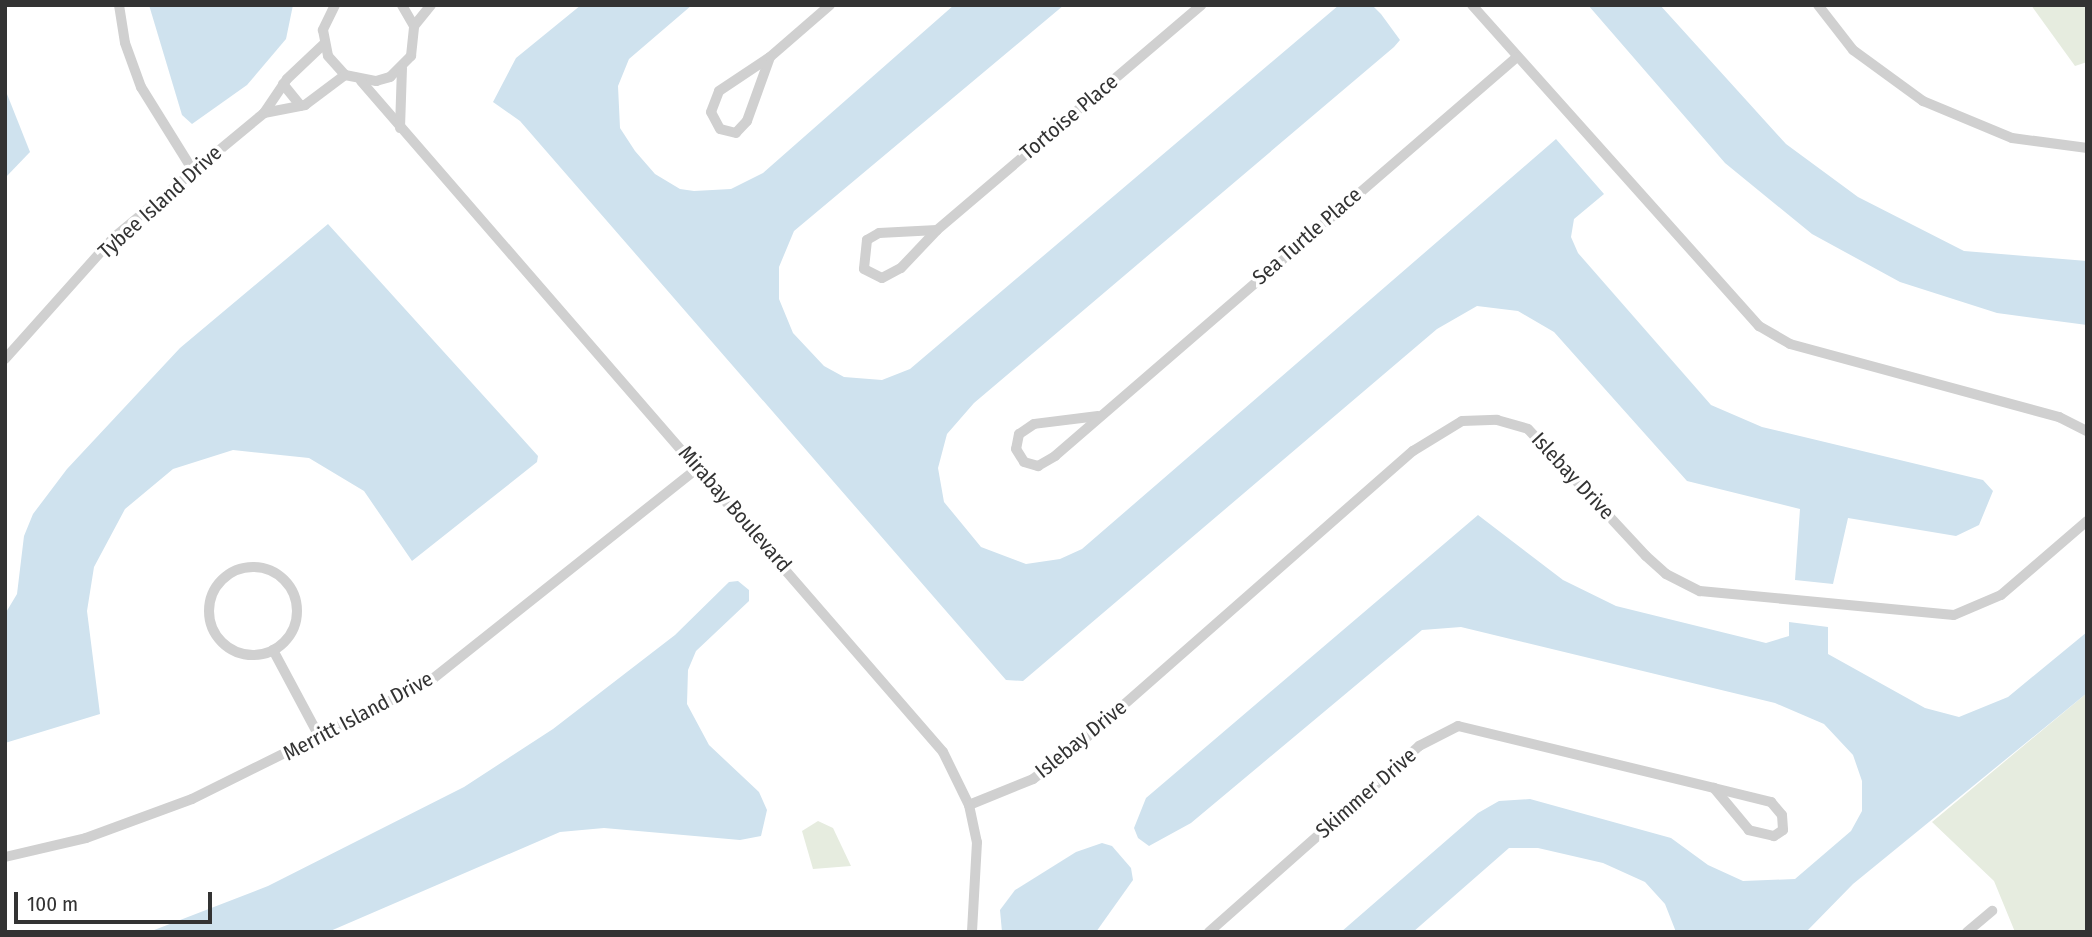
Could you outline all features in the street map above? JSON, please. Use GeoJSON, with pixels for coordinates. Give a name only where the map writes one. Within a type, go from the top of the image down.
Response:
{"type":"FeatureCollection","features":[{"type":"Feature","properties":{"kind":"street"},"geometry":{"type":"LineString","coordinates":[[119,5],[141,87],[192,169]]}},
{"type":"Feature","properties":{"kind":"street"},"geometry":{"type":"LineString","coordinates":[[335,5],[327,18],[324,44],[345,75]]}},
{"type":"Feature","properties":{"kind":"street"},"geometry":{"type":"LineString","coordinates":[[361,81],[390,77],[402,68],[413,48],[414,26],[402,5]]}},
{"type":"Feature","properties":{"kind":"street"},"geometry":{"type":"LineString","coordinates":[[414,26],[431,5]]}},
{"type":"Feature","properties":{"kind":"street"},"geometry":{"type":"LineString","coordinates":[[770,57],[747,121],[736,133],[720,129],[711,112],[719,91],[770,57],[830,5]]}},
{"type":"Feature","properties":{"kind":"street","name":"Tortoise Place"},"geometry":{"type":"LineString","coordinates":[[937,230],[880,233],[867,240],[864,269],[882,278],[901,268],[937,230],[1201,5]]}},
{"type":"Feature","properties":{"kind":"street"},"geometry":{"type":"LineString","coordinates":[[1472,5],[1759,326],[1790,344],[2059,416],[2087,431]]}},
{"type":"Feature","properties":{"kind":"street"},"geometry":{"type":"LineString","coordinates":[[1818,5],[1853,50],[1923,101],[2012,138],[2087,148]]}},
{"type":"Feature","properties":{"kind":"street","name":"Tybee Island Drive"},"geometry":{"type":"LineString","coordinates":[[5,359],[113,238],[192,169],[264,113],[283,84],[324,44]]}},
{"type":"Feature","properties":{"kind":"street","name":"Sea Turtle Place"},"geometry":{"type":"LineString","coordinates":[[1098,416],[1034,424],[1019,434],[1016,449],[1024,462],[1038,466],[1098,416],[1517,57]]}},
{"type":"Feature","properties":{"kind":"street"},"geometry":{"type":"LineString","coordinates":[[400,128],[402,68]]}},
{"type":"Feature","properties":{"kind":"street","name":"Tybee Island Drive"},"geometry":{"type":"LineString","coordinates":[[264,113],[301,106],[345,75]]}},
{"type":"Feature","properties":{"kind":"street","name":"Mirabay Boulevard"},"geometry":{"type":"LineString","coordinates":[[345,75],[361,81],[699,467],[943,752],[969,805],[977,842],[972,932]]}},
{"type":"Feature","properties":{"kind":"street"},"geometry":{"type":"LineString","coordinates":[[283,84],[301,106]]}},
{"type":"Feature","properties":{"kind":"street","name":"Islebay Drive"},"geometry":{"type":"LineString","coordinates":[[969,805],[1032,779],[1078,745],[1413,451],[1462,421],[1497,420],[1528,429],[1646,556],[1666,574],[1700,591],[1954,615],[2001,596],[2087,521]]}},
{"type":"Feature","properties":{"kind":"street","name":"Merritt Island Drive"},"geometry":{"type":"LineString","coordinates":[[5,858],[86,838],[192,799],[320,738],[430,681],[699,467]]}},
{"type":"Feature","properties":{"kind":"street"},"geometry":{"type":"LineString","coordinates":[[260,567],[273,571],[293,591],[297,618],[284,642],[273,650],[243,654],[215,631],[212,594],[233,572],[260,567]]}},
{"type":"Feature","properties":{"kind":"street"},"geometry":{"type":"LineString","coordinates":[[273,650],[320,738]]}},
{"type":"Feature","properties":{"kind":"street","name":"Skimmer Drive"},"geometry":{"type":"LineString","coordinates":[[1209,932],[1419,746],[1458,726],[1714,788],[1771,802],[1782,815],[1783,830],[1758,836],[1749,830],[1714,788]]}},
{"type":"Feature","properties":{"kind":"street"},"geometry":{"type":"LineString","coordinates":[[1967,932],[1992,911]]}},
{"type":"Feature","properties":{"kind":"shaded area"},"geometry":{"type":"Polygon","coordinates":[[[2031,5],[2087,5],[2087,62],[2075,66],[2031,5]]]}},
{"type":"Feature","properties":{"kind":"shaded area"},"geometry":{"type":"Polygon","coordinates":[[[2087,693],[2087,932],[2015,932],[1994,881],[1932,822],[2087,693]]]}},
{"type":"Feature","properties":{"kind":"shaded area"},"geometry":{"type":"Polygon","coordinates":[[[818,821],[833,828],[851,866],[813,869],[802,831],[818,821]]]}},
{"type":"Feature","properties":{"kind":"water"},"geometry":{"type":"Polygon","coordinates":[[[149,5],[293,5],[286,39],[247,85],[192,124],[182,115],[149,5]]]}},
{"type":"Feature","properties":{"kind":"water"},"geometry":{"type":"Polygon","coordinates":[[[581,5],[692,5],[629,59],[618,86],[620,128],[635,151],[655,174],[680,189],[694,191],[731,189],[763,173],[954,5],[1064,5],[794,231],[779,267],[779,299],[793,333],[824,366],[844,377],[882,380],[910,369],[1339,5],[1372,5],[1381,14],[1400,40],[1394,47],[974,403],[947,434],[938,468],[944,502],[981,547],[1026,564],[1060,559],[1082,549],[1556,139],[1604,194],[1574,219],[1571,237],[1578,253],[1711,405],[1762,427],[1983,480],[1993,491],[1979,525],[1956,536],[1848,518],[1833,584],[1795,580],[1800,509],[1687,481],[1554,332],[1518,311],[1477,306],[1437,329],[1023,681],[1006,680],[520,121],[493,102],[516,58],[581,5]]]}},
{"type":"Feature","properties":{"kind":"water"},"geometry":{"type":"Polygon","coordinates":[[[1588,5],[1660,5],[1786,144],[1858,197],[1964,251],[2087,261],[2087,325],[1997,313],[1900,282],[1812,234],[1725,163],[1588,5]]]}},
{"type":"Feature","properties":{"kind":"water"},"geometry":{"type":"Polygon","coordinates":[[[5,89],[30,152],[5,178],[5,89]]]}},
{"type":"Feature","properties":{"kind":"water"},"geometry":{"type":"Polygon","coordinates":[[[328,224],[538,456],[537,462],[412,561],[364,491],[309,458],[233,450],[173,469],[125,509],[94,567],[87,611],[100,714],[5,743],[5,614],[17,594],[24,536],[33,514],[67,469],[180,348],[328,224]]]}},
{"type":"Feature","properties":{"kind":"water"},"geometry":{"type":"Polygon","coordinates":[[[1478,515],[1563,580],[1616,606],[1766,643],[1789,636],[1789,622],[1828,627],[1828,654],[1925,708],[1959,717],[2008,697],[2087,632],[2087,693],[1853,884],[1806,932],[1676,932],[1665,904],[1645,882],[1603,863],[1538,848],[1509,848],[1413,932],[1341,932],[1478,813],[1499,801],[1530,799],[1671,838],[1708,865],[1743,881],[1795,879],[1851,831],[1862,811],[1862,781],[1853,755],[1824,724],[1775,703],[1461,627],[1422,630],[1191,823],[1149,846],[1138,838],[1134,828],[1146,798],[1478,515]]]}},
{"type":"Feature","properties":{"kind":"water"},"geometry":{"type":"Polygon","coordinates":[[[738,581],[749,590],[749,601],[696,651],[688,670],[687,704],[709,745],[759,792],[767,810],[761,836],[740,840],[604,828],[560,832],[328,932],[149,932],[268,886],[464,787],[553,729],[675,635],[729,582],[738,581]]]}},
{"type":"Feature","properties":{"kind":"water"},"geometry":{"type":"Polygon","coordinates":[[[1102,843],[1112,846],[1131,868],[1133,880],[1096,932],[1002,932],[1000,910],[1015,890],[1076,852],[1102,843]]]}}]}
